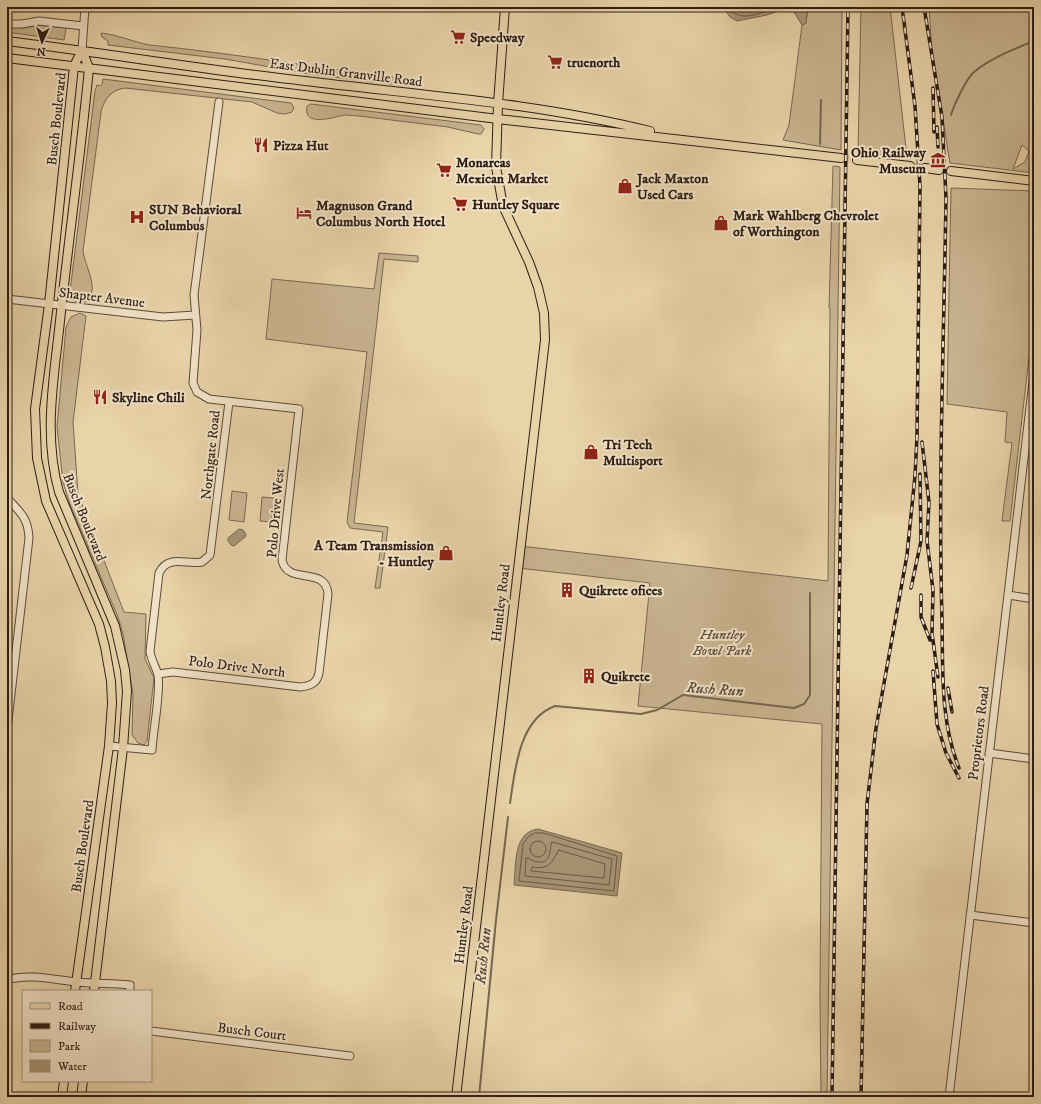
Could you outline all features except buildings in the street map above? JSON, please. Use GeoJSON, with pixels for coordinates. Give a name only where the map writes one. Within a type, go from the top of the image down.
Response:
{"type":"FeatureCollection","features":[{"type":"Feature","properties":{"kind":"main road","name":"Huntley Road"},"geometry":{"type":"LineString","coordinates":[[456,1097],[545,340],[544,313],[538,287],[529,262],[508,219],[499,191],[496,167],[498,104],[505,7]]}},
{"type":"Feature","properties":{"kind":"main road","name":"East Dublin Granville Road"},"geometry":{"type":"LineString","coordinates":[[7,41],[302,81],[498,104],[584,116],[680,139]]}},
{"type":"Feature","properties":{"kind":"main road","name":"Busch Boulevard"},"geometry":{"type":"LineString","coordinates":[[75,990],[109,746],[112,681],[99,624],[46,501],[37,458],[35,409],[49,304],[74,66],[82,50]]}},
{"type":"Feature","properties":{"kind":"main road","name":"Busch Boulevard"},"geometry":{"type":"LineString","coordinates":[[82,50],[89,68],[50,415],[49,437],[54,475],[59,492],[108,607],[120,645],[127,691],[123,748],[95,987]]}},
{"type":"Feature","properties":{"kind":"main road","name":"East Dublin Granville Road"},"geometry":{"type":"LineString","coordinates":[[7,58],[498,119],[841,158]]}},
{"type":"Feature","properties":{"kind":"main road"},"geometry":{"type":"LineString","coordinates":[[857,160],[910,166]]}},
{"type":"Feature","properties":{"kind":"main road"},"geometry":{"type":"LineString","coordinates":[[925,168],[939,170]]}},
{"type":"Feature","properties":{"kind":"main road"},"geometry":{"type":"LineString","coordinates":[[951,171],[1034,181]]}},
{"type":"Feature","properties":{"kind":"main road"},"geometry":{"type":"LineString","coordinates":[[62,1097],[64,1082]]}},
{"type":"Feature","properties":{"kind":"main road"},"geometry":{"type":"LineString","coordinates":[[81,1097],[83,1082]]}},
{"type":"Feature","properties":{"kind":"street"},"geometry":{"type":"LineString","coordinates":[[82,50],[85,7]]}},
{"type":"Feature","properties":{"kind":"street"},"geometry":{"type":"LineString","coordinates":[[7,24],[16,25],[48,22],[83,26]]}},
{"type":"Feature","properties":{"kind":"street","name":"Northgate Road"},"geometry":{"type":"LineString","coordinates":[[109,746],[152,750],[158,674],[151,658],[150,651],[159,573],[163,566],[169,562],[202,562],[210,555],[229,402],[206,398],[200,395],[195,388],[194,378],[197,330],[194,295],[219,102]]}},
{"type":"Feature","properties":{"kind":"street","name":"Shapter Avenue"},"geometry":{"type":"LineString","coordinates":[[7,298],[163,317],[195,315]]}},
{"type":"Feature","properties":{"kind":"street","name":"Proprietors Road"},"geometry":{"type":"LineString","coordinates":[[949,1097],[1034,373]]}},
{"type":"Feature","properties":{"kind":"street","name":"Polo Drive West"},"geometry":{"type":"LineString","coordinates":[[229,402],[299,409],[282,560],[284,567],[289,572],[320,579],[325,583],[328,590],[319,673],[318,679],[313,684]]}},
{"type":"Feature","properties":{"kind":"street"},"geometry":{"type":"LineString","coordinates":[[7,498],[21,513],[29,525],[29,538],[7,729]]}},
{"type":"Feature","properties":{"kind":"street"},"geometry":{"type":"LineString","coordinates":[[1008,595],[1034,598]]}},
{"type":"Feature","properties":{"kind":"street","name":"Polo Drive North"},"geometry":{"type":"LineString","coordinates":[[158,674],[173,672],[300,686],[313,684]]}},
{"type":"Feature","properties":{"kind":"street"},"geometry":{"type":"LineString","coordinates":[[989,753],[1034,759]]}},
{"type":"Feature","properties":{"kind":"street"},"geometry":{"type":"LineString","coordinates":[[970,915],[1034,923]]}},
{"type":"Feature","properties":{"kind":"street"},"geometry":{"type":"LineString","coordinates":[[7,980],[23,977],[41,977],[76,982],[95,987],[130,985],[130,990]]}},
{"type":"Feature","properties":{"kind":"street","name":"Busch Court"},"geometry":{"type":"LineString","coordinates":[[152,1031],[350,1056]]}},
{"type":"Feature","properties":{"kind":"green space"},"geometry":{"type":"Polygon","coordinates":[[[808,7],[842,7],[841,150],[783,140],[789,125],[802,25],[806,23],[808,7]]]}},
{"type":"Feature","properties":{"kind":"green space"},"geometry":{"type":"Polygon","coordinates":[[[861,7],[890,7],[907,157],[858,152],[861,7]]]}},
{"type":"Feature","properties":{"kind":"green space"},"geometry":{"type":"Polygon","coordinates":[[[929,7],[1034,7],[1034,173],[950,163],[932,53],[929,7]],[[1022,145],[1013,169],[1025,162],[1029,151],[1022,145]]]}},
{"type":"Feature","properties":{"kind":"green space"},"geometry":{"type":"Polygon","coordinates":[[[38,25],[66,28],[64,40],[7,32],[7,26],[24,28],[38,25]]]}},
{"type":"Feature","properties":{"kind":"green space"},"geometry":{"type":"Polygon","coordinates":[[[101,33],[150,45],[407,79],[409,86],[309,74],[225,59],[108,45],[108,41],[102,37],[101,33]]]}},
{"type":"Feature","properties":{"kind":"green space"},"geometry":{"type":"Polygon","coordinates":[[[103,79],[291,103],[294,108],[292,112],[285,114],[277,113],[252,102],[125,88],[112,93],[106,99],[101,112],[83,251],[92,283],[92,289],[88,301],[80,303],[73,300],[70,291],[95,91],[97,85],[100,86],[103,83],[103,79]]]}},
{"type":"Feature","properties":{"kind":"green space"},"geometry":{"type":"Polygon","coordinates":[[[311,104],[481,125],[484,129],[481,134],[478,134],[448,127],[348,115],[321,120],[310,117],[307,113],[307,106],[311,104]]]}},
{"type":"Feature","properties":{"kind":"green space","name":"Huntley Bowl Park"},"geometry":{"type":"Polygon","coordinates":[[[833,166],[840,167],[827,1097],[821,1097],[820,995],[822,724],[638,706],[650,583],[518,568],[520,546],[828,581],[829,308],[833,166]]]}},
{"type":"Feature","properties":{"kind":"green space"},"geometry":{"type":"Polygon","coordinates":[[[951,188],[1034,191],[1034,315],[1010,521],[1002,521],[1012,443],[1005,442],[1007,412],[947,404],[951,188]]]}},
{"type":"Feature","properties":{"kind":"green space"},"geometry":{"type":"Polygon","coordinates":[[[379,253],[418,256],[418,262],[384,259],[354,523],[388,527],[380,588],[375,588],[383,532],[350,528],[347,522],[367,352],[266,339],[272,279],[374,289],[379,253]]]}},
{"type":"Feature","properties":{"kind":"green space"},"geometry":{"type":"Polygon","coordinates":[[[80,313],[86,316],[73,422],[78,494],[124,612],[146,614],[145,659],[154,678],[147,741],[144,745],[138,743],[132,735],[133,694],[123,634],[118,617],[69,502],[63,482],[57,427],[66,327],[71,317],[80,313]]]}},
{"type":"Feature","properties":{"kind":"green space"},"geometry":{"type":"Polygon","coordinates":[[[232,491],[247,493],[244,522],[229,520],[232,491]]]}},
{"type":"Feature","properties":{"kind":"green space"},"geometry":{"type":"Polygon","coordinates":[[[262,497],[274,498],[271,522],[260,521],[262,497]]]}},
{"type":"Feature","properties":{"kind":"water"},"geometry":{"type":"Polygon","coordinates":[[[723,7],[808,7],[806,23],[802,25],[792,9],[787,8],[767,15],[737,21],[730,17],[723,7]]]}},
{"type":"Feature","properties":{"kind":"water"},"geometry":{"type":"Polygon","coordinates":[[[239,529],[243,530],[246,534],[245,537],[234,546],[231,545],[228,538],[239,529]]]}},
{"type":"Feature","properties":{"kind":"water"},"geometry":{"type":"Polygon","coordinates":[[[538,829],[622,853],[617,896],[514,885],[517,851],[520,843],[524,836],[530,831],[538,829]]]}},
{"type":"Feature","properties":{"kind":"waterway","name":"Rush Run"},"geometry":{"type":"LineString","coordinates":[[951,115],[957,99],[974,72],[995,58],[1034,41]]}},
{"type":"Feature","properties":{"kind":"waterway","name":"Rush Run"},"geometry":{"type":"LineString","coordinates":[[820,144],[821,100]]}},
{"type":"Feature","properties":{"kind":"waterway","name":"Rush Run"},"geometry":{"type":"LineString","coordinates":[[510,803],[517,761],[526,734],[533,722],[543,713],[555,706],[641,714],[657,710],[683,695],[794,708],[804,704],[810,695],[810,593]]}},
{"type":"Feature","properties":{"kind":"waterway","name":"Rush Run"},"geometry":{"type":"LineString","coordinates":[[479,1097],[496,920],[508,817]]}},
{"type":"Feature","properties":{"kind":"tunnel"},"geometry":{"type":"LineString","coordinates":[[841,158],[857,160]]}},
{"type":"Feature","properties":{"kind":"tunnel"},"geometry":{"type":"LineString","coordinates":[[910,166],[925,168]]}},
{"type":"Feature","properties":{"kind":"railway"},"geometry":{"type":"LineString","coordinates":[[832,1097],[848,7]]}},
{"type":"Feature","properties":{"kind":"railway"},"geometry":{"type":"LineString","coordinates":[[861,1097],[867,804],[876,728],[907,555],[915,476],[917,436],[920,186],[915,106],[902,7]]}},
{"type":"Feature","properties":{"kind":"railway"},"geometry":{"type":"LineString","coordinates":[[924,7],[942,117],[946,198],[941,461],[943,676],[948,732],[959,768]]}},
{"type":"Feature","properties":{"kind":"railway"},"geometry":{"type":"LineString","coordinates":[[933,88],[934,132]]}},
{"type":"Feature","properties":{"kind":"railway"},"geometry":{"type":"LineString","coordinates":[[937,127],[938,147]]}},
{"type":"Feature","properties":{"kind":"railway"},"geometry":{"type":"LineString","coordinates":[[922,442],[929,502],[927,541],[933,590],[932,633],[938,677]]}},
{"type":"Feature","properties":{"kind":"railway"},"geometry":{"type":"LineString","coordinates":[[911,588],[921,541],[920,474]]}},
{"type":"Feature","properties":{"kind":"railway"},"geometry":{"type":"LineString","coordinates":[[921,595],[921,617],[930,640]]}},
{"type":"Feature","properties":{"kind":"railway"},"geometry":{"type":"LineString","coordinates":[[933,671],[937,724],[946,753],[959,778]]}},
{"type":"Feature","properties":{"kind":"railway"},"geometry":{"type":"LineString","coordinates":[[948,688],[952,712]]}},
{"type":"Feature","properties":{"kind":"place","name":"Speedway"},"geometry":{"type":"Point","coordinates":[458,37]}},
{"type":"Feature","properties":{"kind":"place","name":"truenorth"},"geometry":{"type":"Point","coordinates":[555,62]}},
{"type":"Feature","properties":{"kind":"place","name":"Pizza Hut"},"geometry":{"type":"Point","coordinates":[261,145]}},
{"type":"Feature","properties":{"kind":"place","name":"Ohio Railway Museum"},"geometry":{"type":"Point","coordinates":[938,160]}},
{"type":"Feature","properties":{"kind":"place","name":"Monarcas Mexican Market"},"geometry":{"type":"Point","coordinates":[444,170]}},
{"type":"Feature","properties":{"kind":"place","name":"Jack Maxton Used Cars"},"geometry":{"type":"Point","coordinates":[625,186]}},
{"type":"Feature","properties":{"kind":"place","name":"Huntley Square"},"geometry":{"type":"Point","coordinates":[460,204]}},
{"type":"Feature","properties":{"kind":"place","name":"Magnuson Grand Columbus North Hotel"},"geometry":{"type":"Point","coordinates":[304,213]}},
{"type":"Feature","properties":{"kind":"place","name":"SUN Behavioral Columbus"},"geometry":{"type":"Point","coordinates":[137,217]}},
{"type":"Feature","properties":{"kind":"place","name":"Mark Wahlberg Chevrolet of Worthington"},"geometry":{"type":"Point","coordinates":[721,223]}},
{"type":"Feature","properties":{"kind":"place","name":"Skyline Chili"},"geometry":{"type":"Point","coordinates":[100,397]}},
{"type":"Feature","properties":{"kind":"place","name":"Tri Tech Multisport"},"geometry":{"type":"Point","coordinates":[591,452]}},
{"type":"Feature","properties":{"kind":"place","name":"A Team Transmission - Huntley"},"geometry":{"type":"Point","coordinates":[446,553]}},
{"type":"Feature","properties":{"kind":"place","name":"Quikrete ofices"},"geometry":{"type":"Point","coordinates":[567,590]}},
{"type":"Feature","properties":{"kind":"place","name":"Quikrete"},"geometry":{"type":"Point","coordinates":[589,676]}}]}
